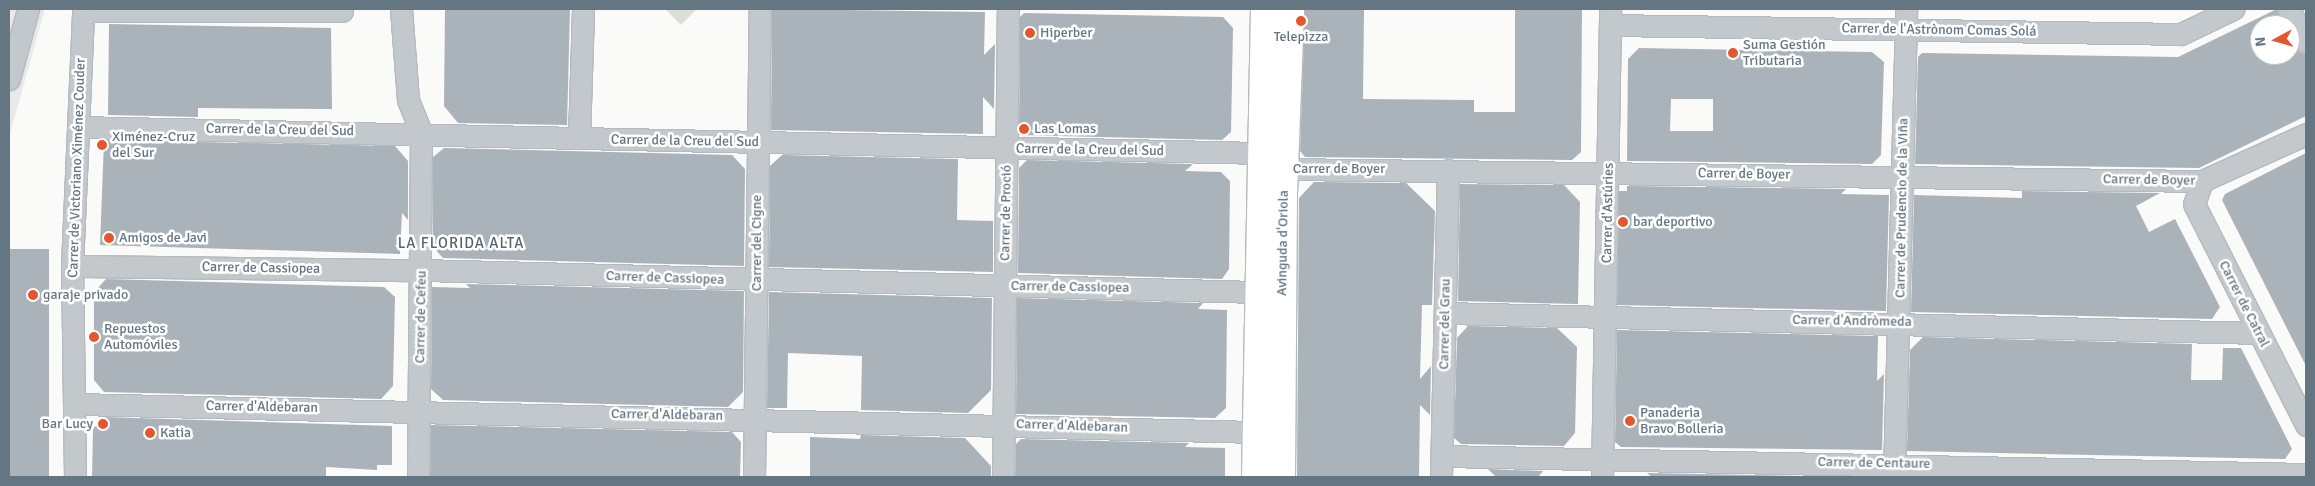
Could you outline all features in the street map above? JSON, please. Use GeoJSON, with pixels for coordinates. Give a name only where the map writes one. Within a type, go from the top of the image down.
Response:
{"type":"FeatureCollection","features":[{"type":"Feature","properties":{"kind":"main road","name":"Avinguda d'Oriola"},"geometry":{"type":"LineString","coordinates":[[1256,477],[1258,292],[1265,9]]}},
{"type":"Feature","properties":{"kind":"main road","name":"Avinguda d'Oriola"},"geometry":{"type":"LineString","coordinates":[[1281,477],[1290,9]]}},
{"type":"Feature","properties":{"kind":"street"},"geometry":{"type":"LineString","coordinates":[[9,79],[28,9]]}},
{"type":"Feature","properties":{"kind":"street","name":"Carrer de Cefeu"},"geometry":{"type":"LineString","coordinates":[[401,9],[408,100],[421,133],[422,270],[418,477]]}},
{"type":"Feature","properties":{"kind":"street"},"geometry":{"type":"LineString","coordinates":[[579,138],[583,9]]}},
{"type":"Feature","properties":{"kind":"street","name":"Carrer del Cigne"},"geometry":{"type":"LineString","coordinates":[[754,477],[760,9]]}},
{"type":"Feature","properties":{"kind":"street","name":"Carrer de Proció"},"geometry":{"type":"LineString","coordinates":[[1003,477],[1008,9]]}},
{"type":"Feature","properties":{"kind":"street","name":"Carrer de l'Astrònom Comas Solá"},"geometry":{"type":"LineString","coordinates":[[1610,17],[1906,19],[2181,34],[2233,9]]}},
{"type":"Feature","properties":{"kind":"street"},"geometry":{"type":"LineString","coordinates":[[2290,9],[2306,42]]}},
{"type":"Feature","properties":{"kind":"street"},"geometry":{"type":"LineString","coordinates":[[82,10],[342,12]]}},
{"type":"Feature","properties":{"kind":"street","name":"Carrer de Victoriano Ximénez Couder"},"geometry":{"type":"LineString","coordinates":[[76,477],[77,404],[72,266],[79,127],[82,10]]}},
{"type":"Feature","properties":{"kind":"street","name":"Carrer d'Astúries"},"geometry":{"type":"LineString","coordinates":[[1602,468],[1610,172],[1610,17]]}},
{"type":"Feature","properties":{"kind":"street","name":"Carrer de Prudencio de la Viña"},"geometry":{"type":"LineString","coordinates":[[1895,470],[1904,176],[1906,19]]}},
{"type":"Feature","properties":{"kind":"street","name":"Carrer de la Creu del Sud"},"geometry":{"type":"LineString","coordinates":[[79,127],[421,133],[1008,149],[1261,153]]}},
{"type":"Feature","properties":{"kind":"street"},"geometry":{"type":"LineString","coordinates":[[2202,181],[2306,134]]}},
{"type":"Feature","properties":{"kind":"street"},"geometry":{"type":"LineString","coordinates":[[1261,153],[1286,169]]}},
{"type":"Feature","properties":{"kind":"street","name":"Carrer de Boyer"},"geometry":{"type":"LineString","coordinates":[[1286,169],[2202,181]]}},
{"type":"Feature","properties":{"kind":"street","name":"Carrer del Grau"},"geometry":{"type":"LineString","coordinates":[[1441,477],[1448,170]]}},
{"type":"Feature","properties":{"kind":"street","name":"Carrer de Catral"},"geometry":{"type":"LineString","coordinates":[[2202,181],[2194,204],[2306,425]]}},
{"type":"Feature","properties":{"kind":"street","name":"Carrer de Cassiopea"},"geometry":{"type":"LineString","coordinates":[[72,266],[422,270],[757,281],[1258,292]]}},
{"type":"Feature","properties":{"kind":"street","name":"Carrer d'Andròmeda"},"geometry":{"type":"LineString","coordinates":[[1446,313],[1606,318],[1900,321],[2258,333]]}},
{"type":"Feature","properties":{"kind":"street","name":"Carrer d'Aldebaran"},"geometry":{"type":"LineString","coordinates":[[77,404],[754,417],[1256,432]]}},
{"type":"Feature","properties":{"kind":"street","name":"Carrer de Centaure"},"geometry":{"type":"LineString","coordinates":[[1442,456],[1602,468],[2306,474]]}},
{"type":"Feature","properties":{"kind":"shaded area"},"geometry":{"type":"Polygon","coordinates":[[[9,9],[45,9],[9,137],[9,9]]]}},
{"type":"Feature","properties":{"kind":"shaded area"},"geometry":{"type":"Polygon","coordinates":[[[665,9],[697,9],[681,25],[665,9]]]}},
{"type":"Feature","properties":{"kind":"building"},"geometry":{"type":"Polygon","coordinates":[[[445,9],[570,9],[567,125],[458,123],[444,106],[445,9]]]}},
{"type":"Feature","properties":{"kind":"building"},"geometry":{"type":"Polygon","coordinates":[[[772,9],[985,12],[984,55],[995,44],[994,109],[983,97],[983,134],[771,130],[772,9]]]}},
{"type":"Feature","properties":{"kind":"building"},"geometry":{"type":"Polygon","coordinates":[[[1305,9],[1364,9],[1363,99],[1474,100],[1474,112],[1515,112],[1515,9],[1582,9],[1581,152],[1572,160],[1305,157],[1300,151],[1305,9]]]}},
{"type":"Feature","properties":{"kind":"building"},"geometry":{"type":"Polygon","coordinates":[[[2277,9],[2279,15],[2265,15],[2277,9]]]}},
{"type":"Feature","properties":{"kind":"building"},"geometry":{"type":"Polygon","coordinates":[[[1024,13],[1223,17],[1233,28],[1231,132],[1222,140],[1019,135],[1020,17],[1024,13]]]}},
{"type":"Feature","properties":{"kind":"building"},"geometry":{"type":"Polygon","coordinates":[[[2250,22],[2250,65],[2300,65],[2300,52],[2306,54],[2306,116],[2199,168],[1915,164],[1918,57],[1922,53],[2178,57],[2250,22]]]}},
{"type":"Feature","properties":{"kind":"building"},"geometry":{"type":"Polygon","coordinates":[[[109,24],[331,28],[332,109],[198,108],[198,117],[108,115],[109,24]]]}},
{"type":"Feature","properties":{"kind":"building"},"geometry":{"type":"Polygon","coordinates":[[[1639,48],[1872,52],[1884,62],[1881,155],[1872,164],[1627,161],[1628,59],[1639,48]],[[1671,99],[1670,131],[1713,131],[1713,99],[1671,99]]]}},
{"type":"Feature","properties":{"kind":"building"},"geometry":{"type":"Polygon","coordinates":[[[104,140],[395,146],[408,161],[408,220],[402,213],[400,254],[100,245],[104,140]]]}},
{"type":"Feature","properties":{"kind":"building"},"geometry":{"type":"Polygon","coordinates":[[[444,148],[732,155],[745,169],[744,266],[443,258],[433,247],[433,157],[444,148]]]}},
{"type":"Feature","properties":{"kind":"building"},"geometry":{"type":"Polygon","coordinates":[[[2306,153],[2306,366],[2222,200],[2225,194],[2306,153]]]}},
{"type":"Feature","properties":{"kind":"building"},"geometry":{"type":"Polygon","coordinates":[[[782,155],[958,159],[957,220],[993,221],[993,272],[769,267],[770,166],[782,155]]]}},
{"type":"Feature","properties":{"kind":"building"},"geometry":{"type":"Polygon","coordinates":[[[1027,160],[1193,164],[1185,171],[1221,172],[1230,181],[1229,269],[1222,279],[1018,273],[1019,168],[1027,160]]]}},
{"type":"Feature","properties":{"kind":"building"},"geometry":{"type":"Polygon","coordinates":[[[1314,182],[1406,183],[1435,211],[1432,305],[1422,305],[1420,379],[1431,366],[1430,415],[1420,405],[1419,477],[1297,477],[1299,198],[1314,182]]]}},
{"type":"Feature","properties":{"kind":"building"},"geometry":{"type":"Polygon","coordinates":[[[1460,184],[1564,185],[1580,202],[1578,304],[1458,301],[1460,184]]]}},
{"type":"Feature","properties":{"kind":"building"},"geometry":{"type":"Polygon","coordinates":[[[1627,186],[1846,189],[1841,194],[1889,195],[1886,311],[1617,305],[1619,191],[1627,191],[1627,186]]]}},
{"type":"Feature","properties":{"kind":"building"},"geometry":{"type":"Polygon","coordinates":[[[2022,191],[2160,193],[2136,206],[2149,232],[2175,219],[2220,307],[2212,319],[1911,312],[1914,195],[2022,198],[2022,191]]]}},
{"type":"Feature","properties":{"kind":"building"},"geometry":{"type":"Polygon","coordinates":[[[9,249],[49,249],[49,477],[9,477],[9,249]]]}},
{"type":"Feature","properties":{"kind":"building"},"geometry":{"type":"Polygon","coordinates":[[[106,279],[384,287],[395,297],[393,386],[381,399],[104,392],[94,380],[94,292],[106,279]]]}},
{"type":"Feature","properties":{"kind":"building"},"geometry":{"type":"Polygon","coordinates":[[[466,284],[744,291],[743,392],[728,407],[443,400],[431,389],[432,287],[470,288],[466,284]]]}},
{"type":"Feature","properties":{"kind":"building"},"geometry":{"type":"Polygon","coordinates":[[[769,292],[992,298],[991,390],[968,413],[861,410],[862,356],[788,353],[787,408],[767,408],[769,292]]]}},
{"type":"Feature","properties":{"kind":"building"},"geometry":{"type":"Polygon","coordinates":[[[1017,298],[1203,303],[1198,309],[1227,310],[1226,408],[1215,418],[1016,414],[1017,298]]]}},
{"type":"Feature","properties":{"kind":"building"},"geometry":{"type":"Polygon","coordinates":[[[1468,326],[1557,328],[1577,347],[1575,433],[1564,446],[1461,444],[1454,438],[1457,338],[1468,326]]]}},
{"type":"Feature","properties":{"kind":"building"},"geometry":{"type":"Polygon","coordinates":[[[1617,330],[1878,336],[1877,381],[1884,374],[1882,450],[1621,447],[1615,442],[1617,330]]]}},
{"type":"Feature","properties":{"kind":"building"},"geometry":{"type":"Polygon","coordinates":[[[1923,337],[2192,344],[2191,380],[2222,380],[2223,348],[2241,348],[2292,449],[2285,459],[1907,451],[1910,350],[1923,337]]]}},
{"type":"Feature","properties":{"kind":"building"},"geometry":{"type":"Polygon","coordinates":[[[104,417],[392,426],[392,465],[377,465],[377,470],[326,467],[326,477],[92,477],[93,429],[104,417]]]}},
{"type":"Feature","properties":{"kind":"building"},"geometry":{"type":"Polygon","coordinates":[[[431,425],[732,432],[741,442],[740,477],[430,477],[431,425]]]}},
{"type":"Feature","properties":{"kind":"building"},"geometry":{"type":"Polygon","coordinates":[[[861,435],[965,438],[991,466],[991,477],[810,477],[810,437],[860,439],[861,435]]]}},
{"type":"Feature","properties":{"kind":"building"},"geometry":{"type":"Polygon","coordinates":[[[1021,439],[1189,443],[1185,447],[1225,448],[1225,477],[1015,477],[1016,444],[1021,439]]]}},
{"type":"Feature","properties":{"kind":"building"},"geometry":{"type":"Polygon","coordinates":[[[1488,469],[1543,471],[1538,477],[1496,477],[1488,469]]]}},
{"type":"Feature","properties":{"kind":"building"},"geometry":{"type":"Polygon","coordinates":[[[1647,473],[1857,477],[1652,477],[1647,473]]]}},
{"type":"Feature","properties":{"kind":"place","name":"Telepizza"},"geometry":{"type":"Point","coordinates":[1301,21]}},
{"type":"Feature","properties":{"kind":"place","name":"Hiperber"},"geometry":{"type":"Point","coordinates":[1030,33]}},
{"type":"Feature","properties":{"kind":"place","name":"Suma Gestión Tributaria"},"geometry":{"type":"Point","coordinates":[1733,53]}},
{"type":"Feature","properties":{"kind":"place","name":"Las Lomas"},"geometry":{"type":"Point","coordinates":[1024,129]}},
{"type":"Feature","properties":{"kind":"place","name":"Ximénez-Cruz del Sur"},"geometry":{"type":"Point","coordinates":[102,145]}},
{"type":"Feature","properties":{"kind":"place","name":"bar deportivo"},"geometry":{"type":"Point","coordinates":[1623,222]}},
{"type":"Feature","properties":{"kind":"place","name":"Amigos de Javi"},"geometry":{"type":"Point","coordinates":[109,238]}},
{"type":"Feature","properties":{"kind":"place","name":"garaje privado"},"geometry":{"type":"Point","coordinates":[33,295]}},
{"type":"Feature","properties":{"kind":"place","name":"Repuestos Automóviles"},"geometry":{"type":"Point","coordinates":[94,337]}},
{"type":"Feature","properties":{"kind":"place","name":"Panaderia Bravo Bolleria"},"geometry":{"type":"Point","coordinates":[1630,421]}},
{"type":"Feature","properties":{"kind":"place","name":"Bar Lucy"},"geometry":{"type":"Point","coordinates":[103,424]}},
{"type":"Feature","properties":{"kind":"place","name":"Katia"},"geometry":{"type":"Point","coordinates":[150,433]}},
{"type":"Feature","properties":{"kind":"district","name":"LA FLORIDA ALTA"},"geometry":{"type":"Point","coordinates":[461,244]}}]}
